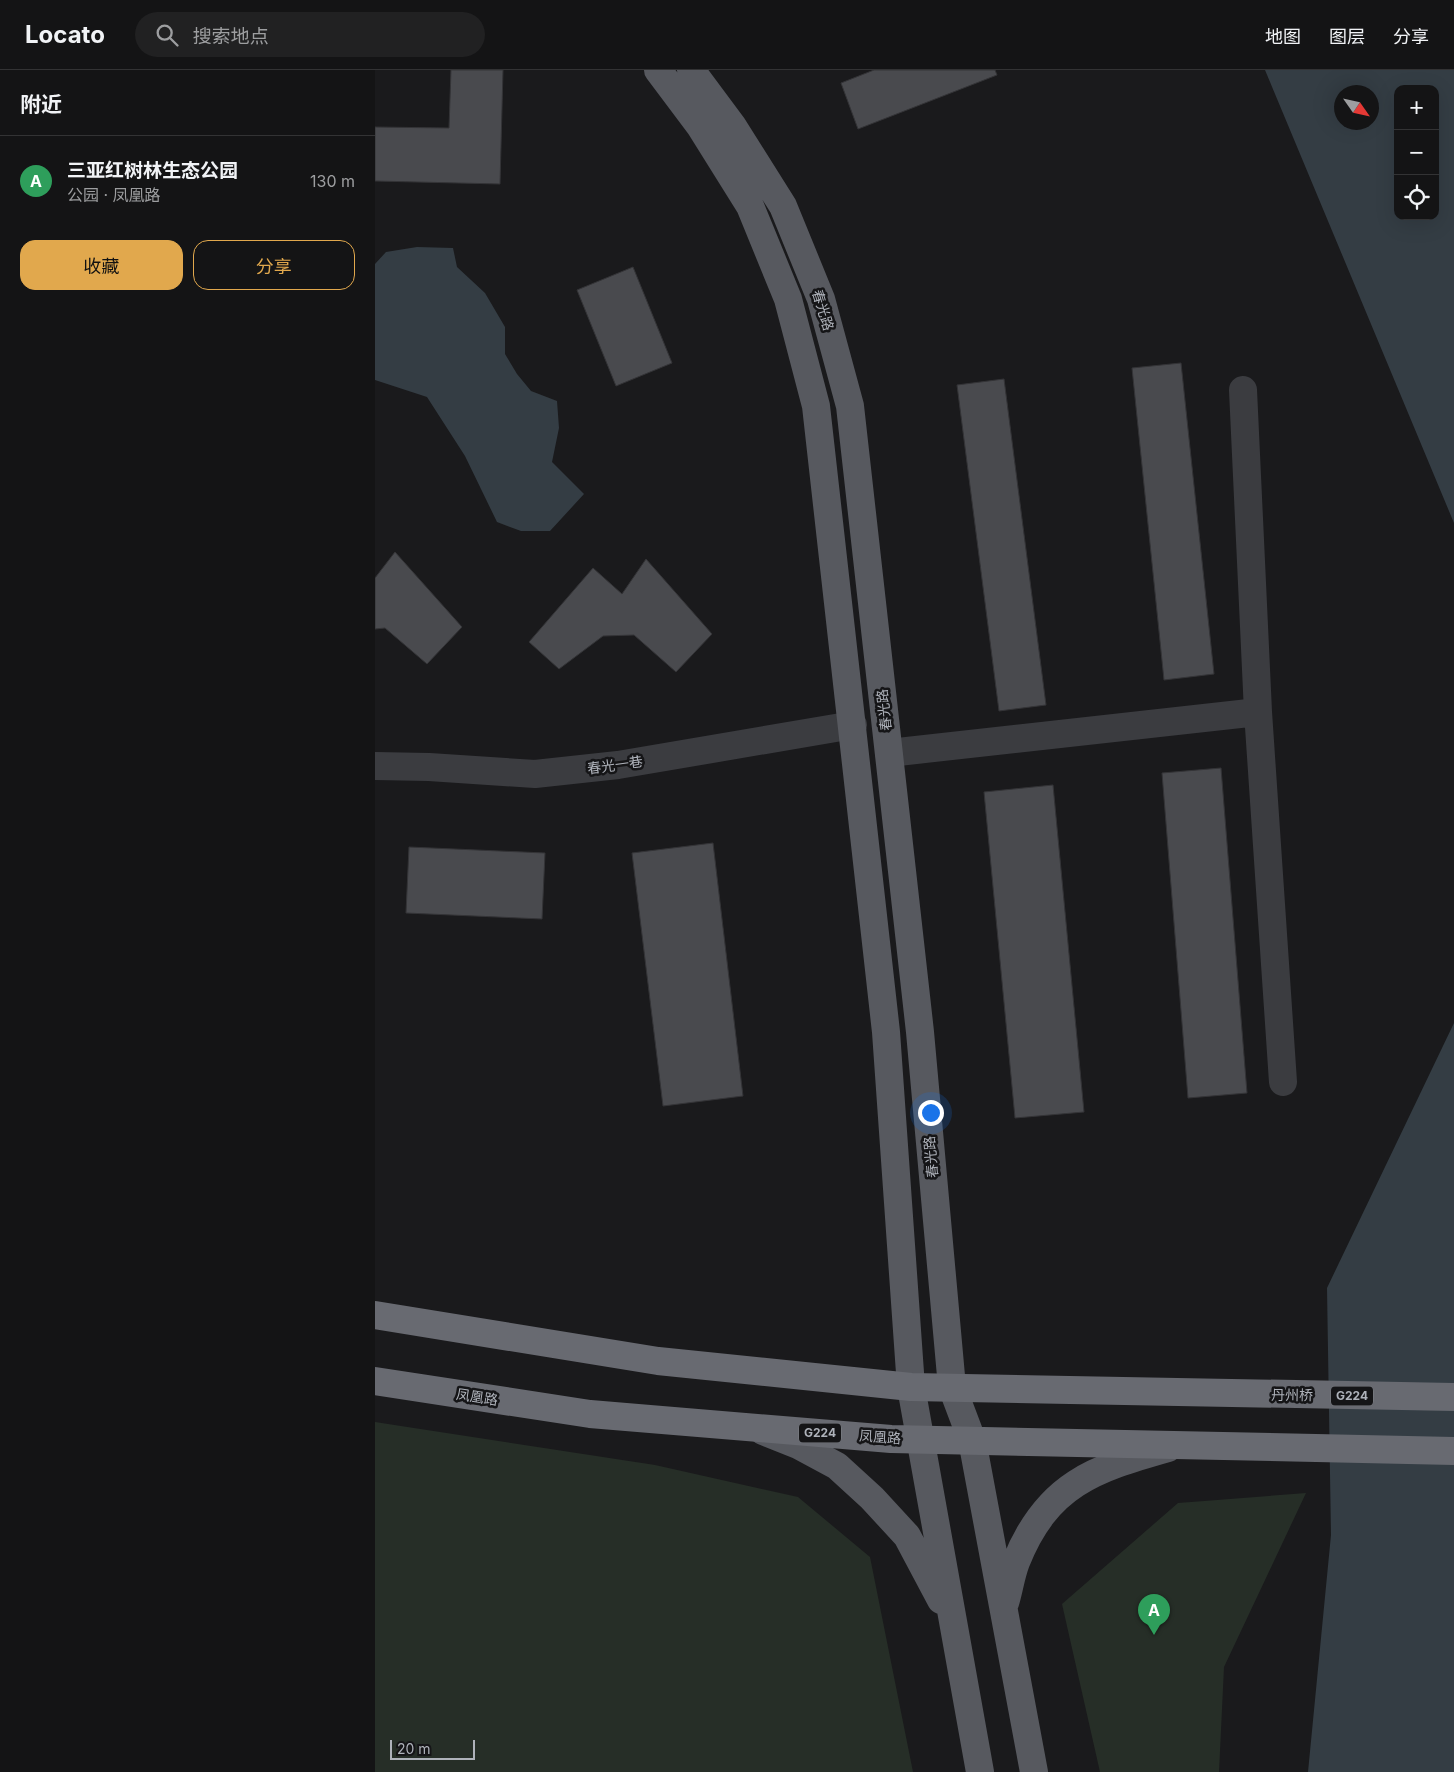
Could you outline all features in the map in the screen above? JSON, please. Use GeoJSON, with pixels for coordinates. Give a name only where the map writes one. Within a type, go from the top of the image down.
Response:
{"type":"FeatureCollection","features":[{"type":"Feature","properties":{"kind":"highway","name":"G224"},"geometry":{"type":"LineString","coordinates":[[375,1315],[658,1361],[911,1386],[952,1388]]}},
{"type":"Feature","properties":{"kind":"highway","name":"凤凰路"},"geometry":{"type":"LineString","coordinates":[[375,1382],[590,1414],[754,1428],[922,1439],[1454,1451]]}},
{"type":"Feature","properties":{"kind":"highway","name":"丹州桥"},"geometry":{"type":"LineString","coordinates":[[952,1388],[1454,1397]]}},
{"type":"Feature","properties":{"kind":"main road"},"geometry":{"type":"LineString","coordinates":[[658,70],[700,126],[750,206],[788,299],[816,406],[886,1032],[911,1386],[922,1439],[950,1615],[980,1772]]}},
{"type":"Feature","properties":{"kind":"main road","name":"春光路"},"geometry":{"type":"LineString","coordinates":[[691,70],[733,126],[783,206],[821,299],[850,406],[920,1032],[952,1388],[972,1440],[1034,1772]]}},
{"type":"Feature","properties":{"kind":"main road"},"geometry":{"type":"LineString","coordinates":[[754,1428],[798,1445],[837,1466],[872,1498],[907,1536],[950,1615]]}},
{"type":"Feature","properties":{"kind":"main road"},"geometry":{"type":"LineString","coordinates":[[1004,1609],[1016,1562],[1037,1523],[1058,1495],[1087,1476],[1122,1461],[1180,1445]]}},
{"type":"Feature","properties":{"kind":"street"},"geometry":{"type":"LineString","coordinates":[[1243,390],[1258,712],[1283,1082]]}},
{"type":"Feature","properties":{"kind":"street"},"geometry":{"type":"LineString","coordinates":[[889,753],[1258,712]]}},
{"type":"Feature","properties":{"kind":"street","name":"春光一巷"},"geometry":{"type":"LineString","coordinates":[[375,766],[429,767],[535,774],[618,765],[853,725]]}},
{"type":"Feature","properties":{"kind":"shaded area"},"geometry":{"type":"Polygon","coordinates":[[[1265,70],[1454,70],[1454,523],[1265,70]]]}},
{"type":"Feature","properties":{"kind":"shaded area"},"geometry":{"type":"Polygon","coordinates":[[[417,247],[453,248],[457,267],[485,293],[505,327],[505,354],[517,374],[531,391],[557,401],[559,428],[552,462],[584,494],[550,531],[521,531],[497,522],[465,456],[427,397],[375,380],[375,264],[386,252],[417,247]]]}},
{"type":"Feature","properties":{"kind":"shaded area"},"geometry":{"type":"Polygon","coordinates":[[[1454,1023],[1454,1772],[1308,1772],[1331,1535],[1327,1288],[1454,1023]]]}},
{"type":"Feature","properties":{"kind":"shaded area"},"geometry":{"type":"Polygon","coordinates":[[[375,1422],[655,1465],[798,1497],[870,1557],[913,1772],[375,1772],[375,1422]]]}},
{"type":"Feature","properties":{"kind":"shaded area"},"geometry":{"type":"Polygon","coordinates":[[[1306,1493],[1224,1667],[1219,1772],[1100,1772],[1062,1604],[1178,1503],[1306,1493]]]}},
{"type":"Feature","properties":{"kind":"building"},"geometry":{"type":"Polygon","coordinates":[[[451,70],[503,70],[500,184],[375,181],[375,127],[449,128],[451,70]]]}},
{"type":"Feature","properties":{"kind":"building"},"geometry":{"type":"Polygon","coordinates":[[[874,70],[995,70],[997,75],[858,129],[841,83],[874,70]]]}},
{"type":"Feature","properties":{"kind":"building"},"geometry":{"type":"Polygon","coordinates":[[[633,267],[672,363],[616,386],[577,290],[633,267]]]}},
{"type":"Feature","properties":{"kind":"building"},"geometry":{"type":"Polygon","coordinates":[[[1181,363],[1214,674],[1164,680],[1132,368],[1181,363]]]}},
{"type":"Feature","properties":{"kind":"building"},"geometry":{"type":"Polygon","coordinates":[[[1004,379],[1046,705],[999,711],[957,385],[1004,379]]]}},
{"type":"Feature","properties":{"kind":"building"},"geometry":{"type":"Polygon","coordinates":[[[395,552],[462,627],[427,664],[385,628],[375,629],[375,578],[395,552]]]}},
{"type":"Feature","properties":{"kind":"building"},"geometry":{"type":"Polygon","coordinates":[[[646,559],[712,634],[676,672],[634,635],[603,636],[559,669],[529,642],[593,568],[622,594],[646,559]]]}},
{"type":"Feature","properties":{"kind":"building"},"geometry":{"type":"Polygon","coordinates":[[[1221,768],[1247,1093],[1188,1098],[1162,773],[1221,768]]]}},
{"type":"Feature","properties":{"kind":"building"},"geometry":{"type":"Polygon","coordinates":[[[1053,785],[1084,1112],[1015,1118],[984,792],[1053,785]]]}},
{"type":"Feature","properties":{"kind":"building"},"geometry":{"type":"Polygon","coordinates":[[[713,843],[743,1096],[663,1106],[632,853],[713,843]]]}},
{"type":"Feature","properties":{"kind":"building"},"geometry":{"type":"Polygon","coordinates":[[[409,847],[545,853],[542,919],[406,913],[409,847]]]}},
{"type":"Feature","properties":{"kind":"place","name":"三亚红树林生态公园"},"geometry":{"type":"Point","coordinates":[1154,1635]}}]}
